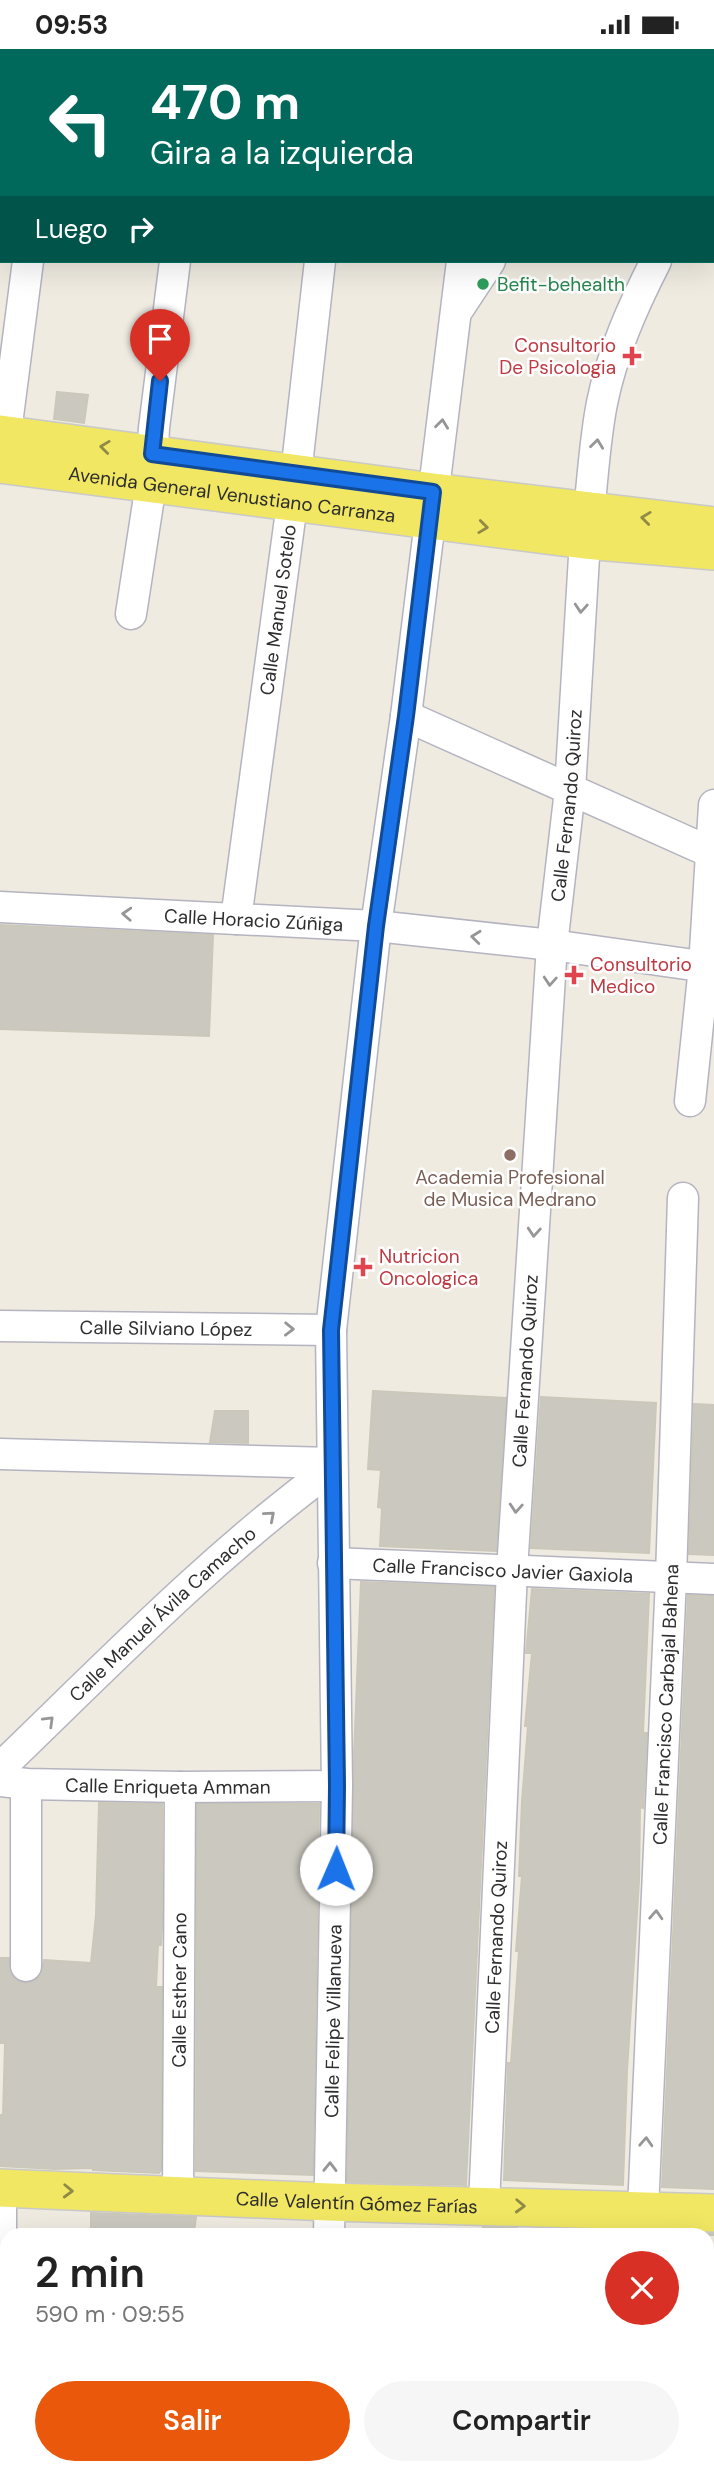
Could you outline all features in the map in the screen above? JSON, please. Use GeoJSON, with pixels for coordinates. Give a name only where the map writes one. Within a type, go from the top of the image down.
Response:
{"type":"FeatureCollection","features":[{"type":"Feature","properties":{"kind":"main road","name":"Avenida General Venustiano Carranza"},"geometry":{"type":"LineString","coordinates":[[2,455],[152,469],[587,525],[714,551]]}},
{"type":"Feature","properties":{"kind":"main road","name":"Avenida General Venustiano Carranza"},"geometry":{"type":"LineString","coordinates":[[587,525],[714,526]]}},
{"type":"Feature","properties":{"kind":"main road","name":"Calle Valentín Gómez Farías"},"geometry":{"type":"LineString","coordinates":[[0,2189],[178,2195],[329,2218],[484,2205],[714,2213]]}},
{"type":"Feature","properties":{"kind":"street"},"geometry":{"type":"LineString","coordinates":[[2,455],[28,263]]}},
{"type":"Feature","properties":{"kind":"street"},"geometry":{"type":"LineString","coordinates":[[131,614],[152,469],[176,263]]}},
{"type":"Feature","properties":{"kind":"street","name":"Calle Manuel Sotelo"},"geometry":{"type":"LineString","coordinates":[[236,919],[294,488],[320,263]]}},
{"type":"Feature","properties":{"kind":"street","name":"Calle Felipe Villanueva"},"geometry":{"type":"LineString","coordinates":[[329,2218],[337,1786],[331,1330],[376,926],[406,716],[462,263]]}},
{"type":"Feature","properties":{"kind":"street"},"geometry":{"type":"LineString","coordinates":[[455,314],[490,263]]}},
{"type":"Feature","properties":{"kind":"street","name":"Calle Fernando Quiroz"},"geometry":{"type":"LineString","coordinates":[[484,2205],[512,1570],[552,945],[570,790],[587,525],[601,404],[613,358],[638,296],[655,263]]}},
{"type":"Feature","properties":{"kind":"street"},"geometry":{"type":"LineString","coordinates":[[406,716],[710,852]]}},
{"type":"Feature","properties":{"kind":"street"},"geometry":{"type":"LineString","coordinates":[[690,1101],[709,967],[710,852],[714,805]]}},
{"type":"Feature","properties":{"kind":"street","name":"Calle Horacio Zúñiga"},"geometry":{"type":"LineString","coordinates":[[0,907],[376,926],[552,945],[709,967]]}},
{"type":"Feature","properties":{"kind":"street","name":"Calle Francisco Carbajal Bahena"},"geometry":{"type":"LineString","coordinates":[[643,2210],[671,1578],[683,1198]]}},
{"type":"Feature","properties":{"kind":"street","name":"Calle Silviano López"},"geometry":{"type":"LineString","coordinates":[[0,1326],[331,1330]]}},
{"type":"Feature","properties":{"kind":"street"},"geometry":{"type":"LineString","coordinates":[[0,1454],[332,1466]]}},
{"type":"Feature","properties":{"kind":"street","name":"Calle Manuel Ávila Camacho"},"geometry":{"type":"LineString","coordinates":[[0,1768],[200,1577],[332,1466]]}},
{"type":"Feature","properties":{"kind":"street","name":"Calle Francisco Javier Gaxiola"},"geometry":{"type":"LineString","coordinates":[[333,1563],[714,1580]]}},
{"type":"Feature","properties":{"kind":"street"},"geometry":{"type":"LineString","coordinates":[[13,1782],[26,1966]]}},
{"type":"Feature","properties":{"kind":"street","name":"Calle Enriqueta Amman"},"geometry":{"type":"LineString","coordinates":[[13,1782],[180,1787],[337,1786]]}},
{"type":"Feature","properties":{"kind":"street","name":"Calle Esther Cano"},"geometry":{"type":"LineString","coordinates":[[178,2195],[180,1787]]}},
{"type":"Feature","properties":{"kind":"street"},"geometry":{"type":"LineString","coordinates":[[0,2189],[6,2228]]}},
{"type":"Feature","properties":{"kind":"building"},"geometry":{"type":"Polygon","coordinates":[[[57,392],[88,395],[84,423],[54,419],[57,392]]]}},
{"type":"Feature","properties":{"kind":"building"},"geometry":{"type":"Polygon","coordinates":[[[0,925],[213,935],[209,1036],[0,1029],[0,925]]]}},
{"type":"Feature","properties":{"kind":"building"},"geometry":{"type":"Polygon","coordinates":[[[373,1391],[506,1398],[496,1551],[380,1546],[382,1508],[378,1507],[381,1470],[368,1469],[373,1391]]]}},
{"type":"Feature","properties":{"kind":"building"},"geometry":{"type":"Polygon","coordinates":[[[541,1397],[656,1403],[649,1553],[531,1548],[541,1397]]]}},
{"type":"Feature","properties":{"kind":"building"},"geometry":{"type":"Polygon","coordinates":[[[694,1404],[714,1405],[714,1555],[689,1554],[694,1404]]]}},
{"type":"Feature","properties":{"kind":"building"},"geometry":{"type":"Polygon","coordinates":[[[215,1411],[248,1411],[248,1443],[210,1442],[215,1411]]]}},
{"type":"Feature","properties":{"kind":"building"},"geometry":{"type":"Polygon","coordinates":[[[361,1582],[494,1587],[466,2185],[347,2182],[354,1754],[361,1582]]]}},
{"type":"Feature","properties":{"kind":"building"},"geometry":{"type":"Polygon","coordinates":[[[532,1589],[649,1594],[643,1733],[647,1733],[643,1808],[640,1807],[639,1881],[623,2185],[504,2180],[508,2063],[511,2063],[519,1951],[516,1951],[528,1726],[525,1726],[532,1653],[526,1653],[532,1589]]]}},
{"type":"Feature","properties":{"kind":"building"},"geometry":{"type":"Polygon","coordinates":[[[688,1595],[714,1596],[714,2189],[662,2187],[688,1595]]]}},
{"type":"Feature","properties":{"kind":"building"},"geometry":{"type":"Polygon","coordinates":[[[99,1803],[162,1804],[162,1927],[161,1945],[158,1945],[156,1987],[162,1987],[161,2170],[159,2173],[0,2166],[5,2043],[0,2043],[0,1958],[9,1958],[11,1975],[25,1983],[34,1981],[41,1975],[44,1960],[91,1963],[96,1915],[99,1803]]]}},
{"type":"Feature","properties":{"kind":"building"},"geometry":{"type":"Polygon","coordinates":[[[197,1804],[319,1804],[313,2175],[196,2171],[197,1804]]]}},
{"type":"Feature","properties":{"kind":"building"},"geometry":{"type":"Polygon","coordinates":[[[91,2213],[196,2217],[195,2228],[91,2228],[91,2213]]]}},
{"type":"Feature","properties":{"kind":"place","name":"Befit-behealth"},"geometry":{"type":"Point","coordinates":[483,284]}},
{"type":"Feature","properties":{"kind":"place","name":"Consultorio De Psicologia"},"geometry":{"type":"Point","coordinates":[632,356]}},
{"type":"Feature","properties":{"kind":"place","name":"Consultorio Medico"},"geometry":{"type":"Point","coordinates":[574,975]}},
{"type":"Feature","properties":{"kind":"place","name":"Academia Profesional de Musica Medrano"},"geometry":{"type":"Point","coordinates":[510,1155]}},
{"type":"Feature","properties":{"kind":"place","name":"Nutricion Oncologica"},"geometry":{"type":"Point","coordinates":[363,1267]}},
{"type":"Feature","properties":{"kind":"route"},"geometry":{"type":"LineString","coordinates":[[160,381],[152,454],[433,492],[406,716],[376,926],[331,1330],[336,1869]]}}]}
